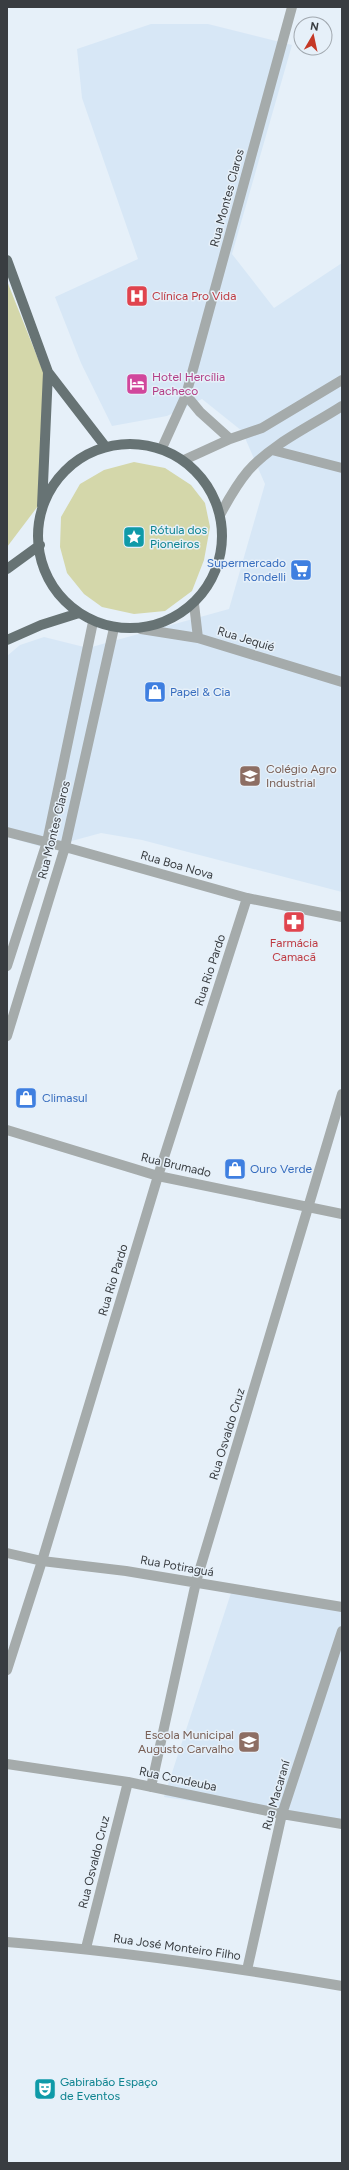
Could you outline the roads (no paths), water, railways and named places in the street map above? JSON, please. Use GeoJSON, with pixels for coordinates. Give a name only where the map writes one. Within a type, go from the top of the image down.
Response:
{"type":"FeatureCollection","features":[{"type":"Feature","properties":{"kind":"main road"},"geometry":{"type":"LineString","coordinates":[[7,260],[48,372],[105,446]]}},
{"type":"Feature","properties":{"kind":"main road"},"geometry":{"type":"LineString","coordinates":[[41,515],[51,491],[66,470],[83,457],[105,446],[128,444],[162,448],[184,460],[199,474],[211,490],[220,515],[217,559],[209,580],[194,604],[169,621],[141,629],[114,628],[93,622],[79,613],[58,593],[44,566],[40,545],[41,515],[48,372]]}},
{"type":"Feature","properties":{"kind":"main road"},"geometry":{"type":"LineString","coordinates":[[7,568],[40,545]]}},
{"type":"Feature","properties":{"kind":"main road"},"geometry":{"type":"LineString","coordinates":[[7,640],[40,625],[79,613]]}},
{"type":"Feature","properties":{"kind":"street","name":"Rua Montes Claros"},"geometry":{"type":"LineString","coordinates":[[162,448],[186,396],[292,7]]}},
{"type":"Feature","properties":{"kind":"street"},"geometry":{"type":"LineString","coordinates":[[184,460],[230,439],[262,428],[342,380]]}},
{"type":"Feature","properties":{"kind":"street"},"geometry":{"type":"LineString","coordinates":[[186,396],[200,412],[230,439]]}},
{"type":"Feature","properties":{"kind":"street"},"geometry":{"type":"LineString","coordinates":[[220,515],[232,493],[249,470],[272,450],[342,406]]}},
{"type":"Feature","properties":{"kind":"street"},"geometry":{"type":"LineString","coordinates":[[272,450],[342,468]]}},
{"type":"Feature","properties":{"kind":"street"},"geometry":{"type":"LineString","coordinates":[[194,604],[198,638]]}},
{"type":"Feature","properties":{"kind":"street","name":"Rua Montes Claros"},"geometry":{"type":"LineString","coordinates":[[7,966],[47,842],[93,622]]}},
{"type":"Feature","properties":{"kind":"street","name":"Rua Montes Claros"},"geometry":{"type":"LineString","coordinates":[[7,1036],[65,846],[114,628]]}},
{"type":"Feature","properties":{"kind":"street","name":"Rua Jequié"},"geometry":{"type":"LineString","coordinates":[[141,629],[198,638],[342,682]]}},
{"type":"Feature","properties":{"kind":"street","name":"Rua Boa Nova"},"geometry":{"type":"LineString","coordinates":[[7,832],[65,846],[247,898],[342,917]]}},
{"type":"Feature","properties":{"kind":"street","name":"Rua Rio Pardo"},"geometry":{"type":"LineString","coordinates":[[7,1670],[42,1561],[158,1176],[247,898]]}},
{"type":"Feature","properties":{"kind":"street","name":"Rua Osvaldo Cruz"},"geometry":{"type":"LineString","coordinates":[[151,1786],[196,1582],[342,1094]]}},
{"type":"Feature","properties":{"kind":"street","name":"Rua Brumado"},"geometry":{"type":"LineString","coordinates":[[7,1130],[158,1176],[342,1214]]}},
{"type":"Feature","properties":{"kind":"street","name":"Rua Potiraguá"},"geometry":{"type":"LineString","coordinates":[[7,1553],[42,1561],[196,1582],[342,1607]]}},
{"type":"Feature","properties":{"kind":"street","name":"Rua Macaraní"},"geometry":{"type":"LineString","coordinates":[[247,1970],[282,1814],[342,1631]]}},
{"type":"Feature","properties":{"kind":"street","name":"Rua Condeuba"},"geometry":{"type":"LineString","coordinates":[[7,1764],[151,1786],[282,1814],[342,1824]]}},
{"type":"Feature","properties":{"kind":"street","name":"Rua Osvaldo Cruz"},"geometry":{"type":"LineString","coordinates":[[86,1948],[128,1782]]}},
{"type":"Feature","properties":{"kind":"street","name":"Rua José Monteiro Filho"},"geometry":{"type":"LineString","coordinates":[[7,1942],[86,1948],[247,1970],[342,1986]]}},
{"type":"Feature","properties":{"kind":"place","name":"Clínica Pro Vida"},"geometry":{"type":"Point","coordinates":[137,296]}},
{"type":"Feature","properties":{"kind":"place","name":"Hotel Hercília Pacheco"},"geometry":{"type":"Point","coordinates":[137,384]}},
{"type":"Feature","properties":{"kind":"place","name":"Rótula dos Pioneiros"},"geometry":{"type":"Point","coordinates":[134,537]}},
{"type":"Feature","properties":{"kind":"place","name":"Supermercado Rondelli"},"geometry":{"type":"Point","coordinates":[301,570]}},
{"type":"Feature","properties":{"kind":"place","name":"Papel & Cia"},"geometry":{"type":"Point","coordinates":[155,692]}},
{"type":"Feature","properties":{"kind":"place","name":"Colégio Agro Industrial"},"geometry":{"type":"Point","coordinates":[250,776]}},
{"type":"Feature","properties":{"kind":"place","name":"Farmácia Camacã"},"geometry":{"type":"Point","coordinates":[294,922]}},
{"type":"Feature","properties":{"kind":"place","name":"Climasul"},"geometry":{"type":"Point","coordinates":[26,1098]}},
{"type":"Feature","properties":{"kind":"place","name":"Ouro Verde"},"geometry":{"type":"Point","coordinates":[235,1169]}},
{"type":"Feature","properties":{"kind":"place","name":"Escola Municipal Augusto Carvalho"},"geometry":{"type":"Point","coordinates":[249,1742]}},
{"type":"Feature","properties":{"kind":"place","name":"Gabirabão Espaço de Eventos"},"geometry":{"type":"Point","coordinates":[45,2089]}}]}
